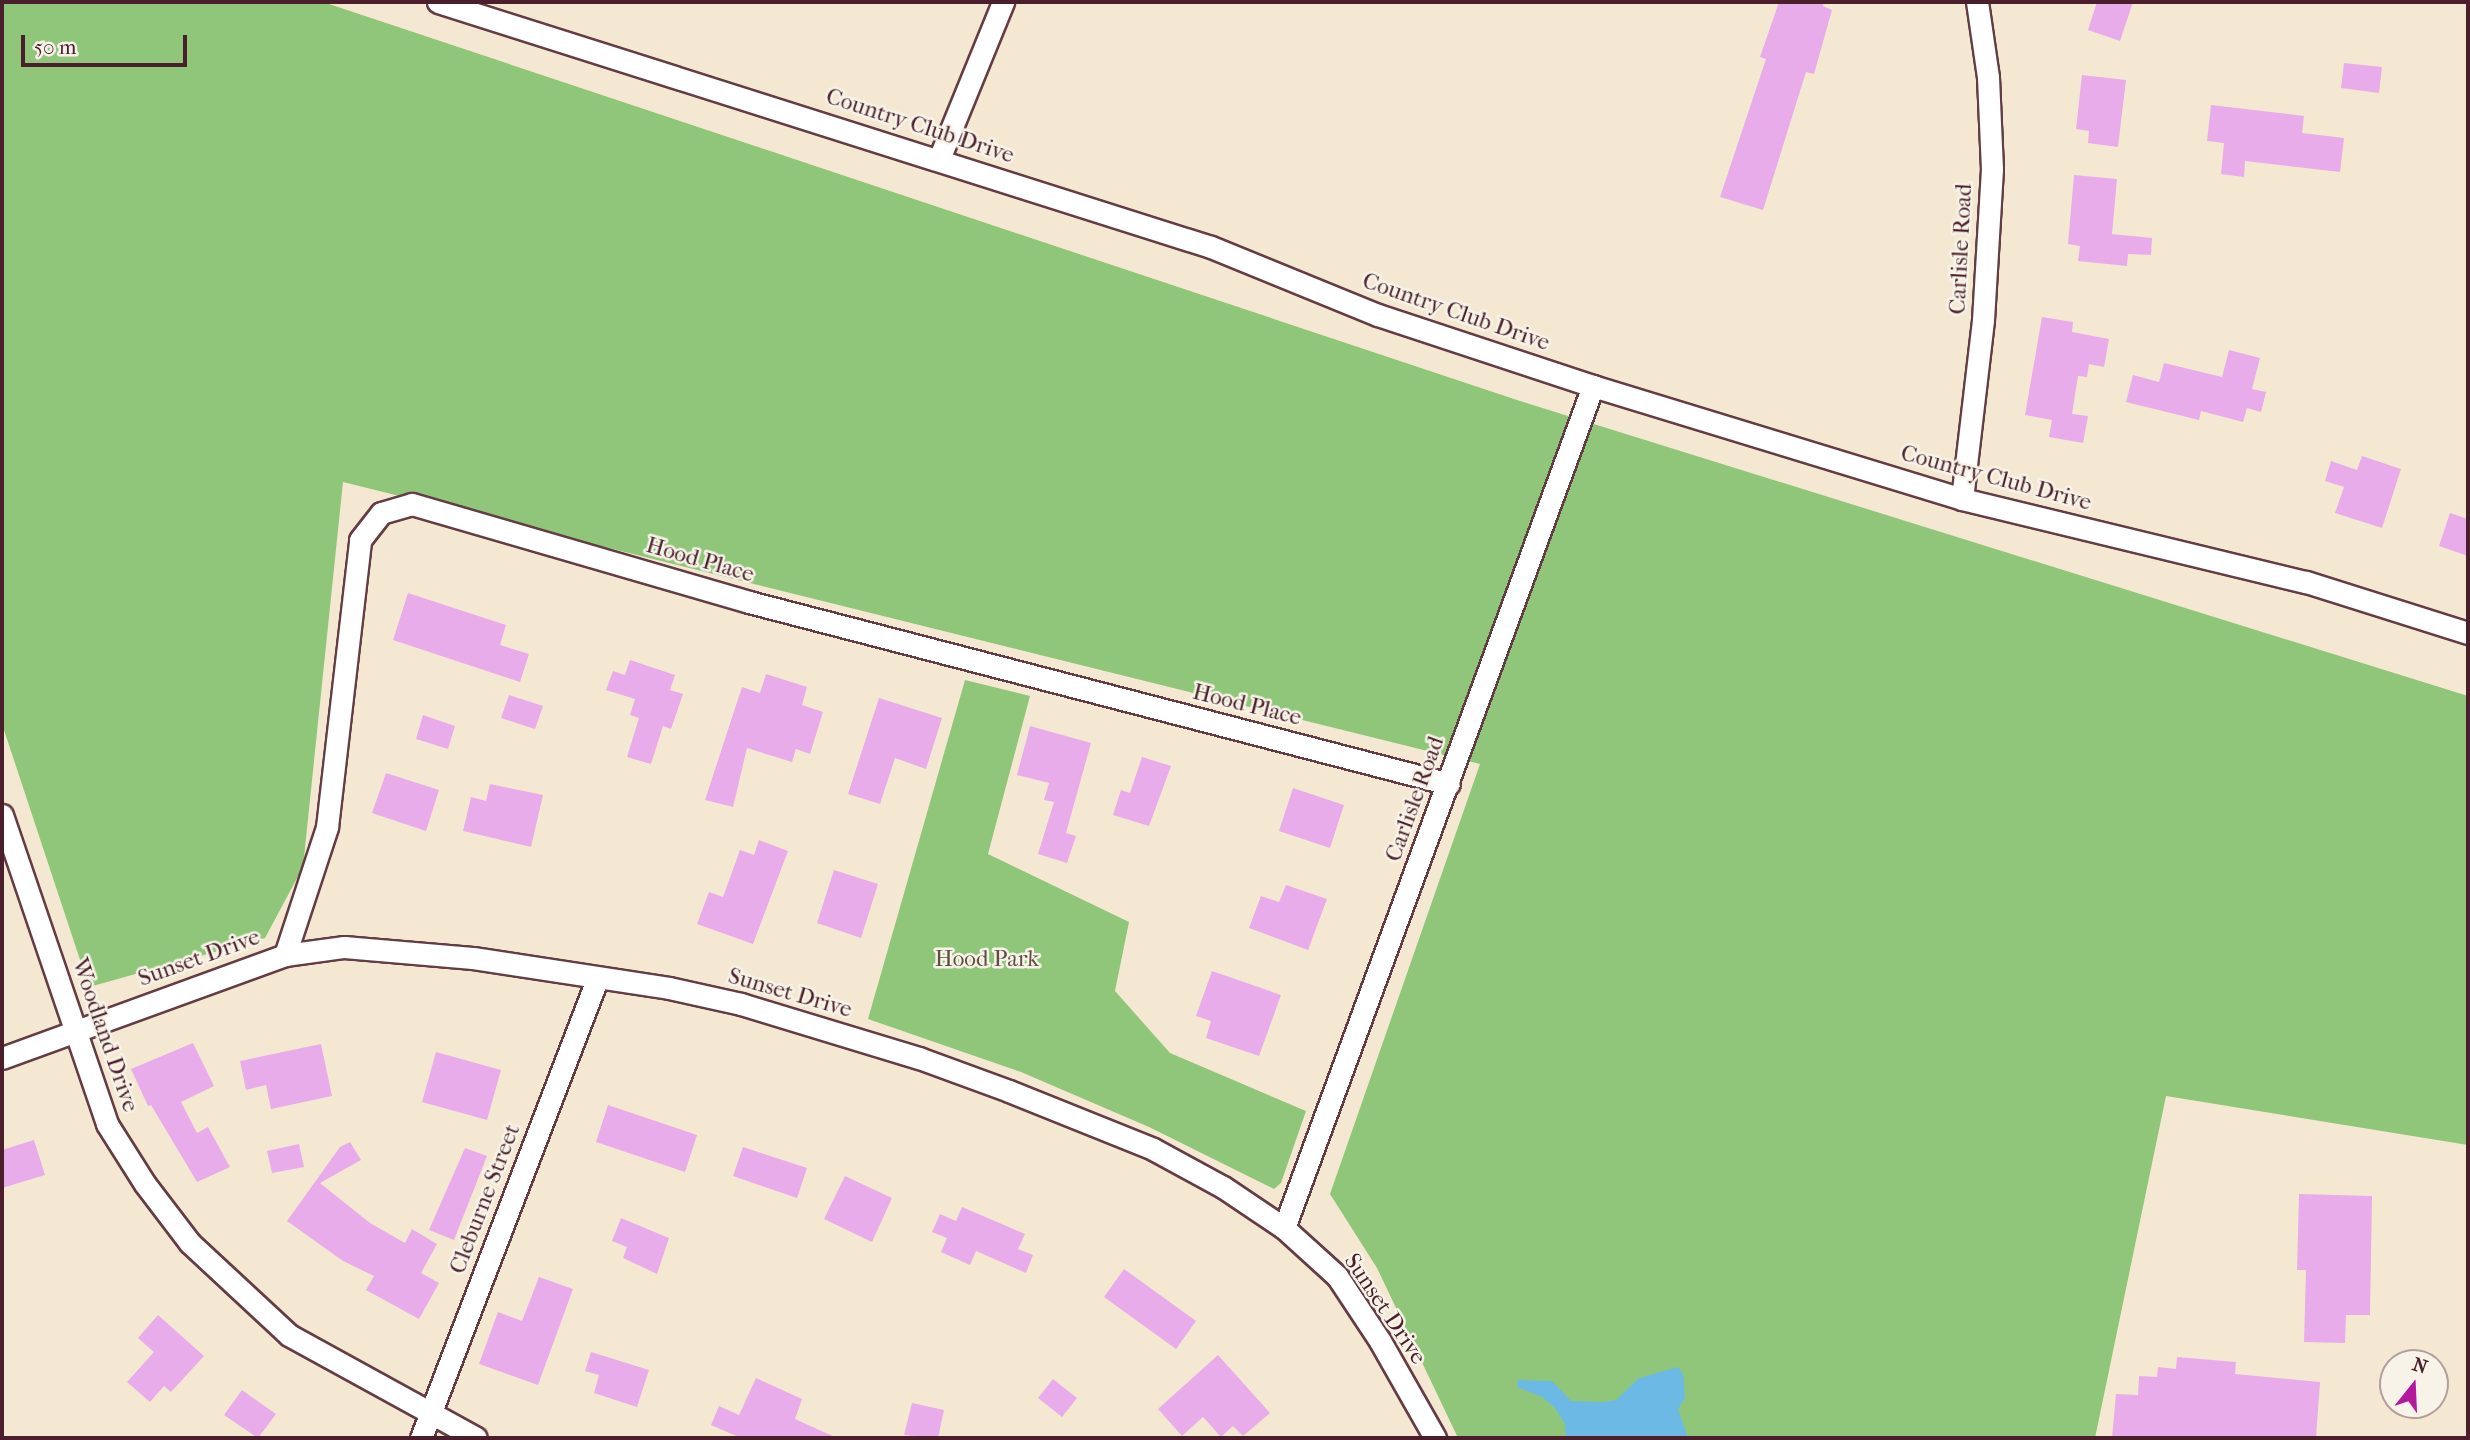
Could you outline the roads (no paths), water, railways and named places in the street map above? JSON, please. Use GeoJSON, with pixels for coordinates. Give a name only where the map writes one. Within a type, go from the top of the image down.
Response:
{"type":"FeatureCollection","features":[{"type":"Feature","properties":{"kind":"street","name":"Country Club Drive"},"geometry":{"type":"LineString","coordinates":[[439,2],[1211,247],[1378,315],[1592,386],[1962,499],[2293,578],[2468,633]]}},
{"type":"Feature","properties":{"kind":"street"},"geometry":{"type":"LineString","coordinates":[[939,159],[1003,2]]}},
{"type":"Feature","properties":{"kind":"street","name":"Carlisle Road"},"geometry":{"type":"LineString","coordinates":[[1962,499],[1983,320],[1992,169],[1988,78],[1977,2]]}},
{"type":"Feature","properties":{"kind":"street","name":"Carlisle Road"},"geometry":{"type":"LineString","coordinates":[[1284,1228],[1449,784],[1592,386]]}},
{"type":"Feature","properties":{"kind":"street","name":"Hood Place"},"geometry":{"type":"LineString","coordinates":[[285,955],[327,827],[360,540],[381,513],[412,504],[749,602],[1449,784]]}},
{"type":"Feature","properties":{"kind":"street","name":"Woodland Drive"},"geometry":{"type":"LineString","coordinates":[[2,815],[107,1124],[145,1184],[190,1243],[289,1335],[476,1438]]}},
{"type":"Feature","properties":{"kind":"street","name":"Sunset Drive"},"geometry":{"type":"LineString","coordinates":[[2,1058],[285,955],[344,947],[410,950],[598,978],[741,1004],[919,1058],[1153,1149],[1223,1187],[1284,1228],[1337,1276],[1381,1341],[1435,1438]]}},
{"type":"Feature","properties":{"kind":"street","name":"Cleburne Street"},"geometry":{"type":"LineString","coordinates":[[421,1438],[598,978]]}},
{"type":"Feature","properties":{"kind":"water"},"geometry":{"type":"Polygon","coordinates":[[[1678,1367],[1683,1374],[1685,1398],[1678,1409],[1688,1438],[1566,1438],[1565,1424],[1555,1408],[1542,1397],[1517,1387],[1518,1380],[1552,1381],[1571,1401],[1604,1402],[1616,1400],[1639,1378],[1678,1367]]]}},
{"type":"Feature","properties":{"kind":"park label","name":"Hood Park"},"geometry":{"type":"Point","coordinates":[987,959]}}]}
